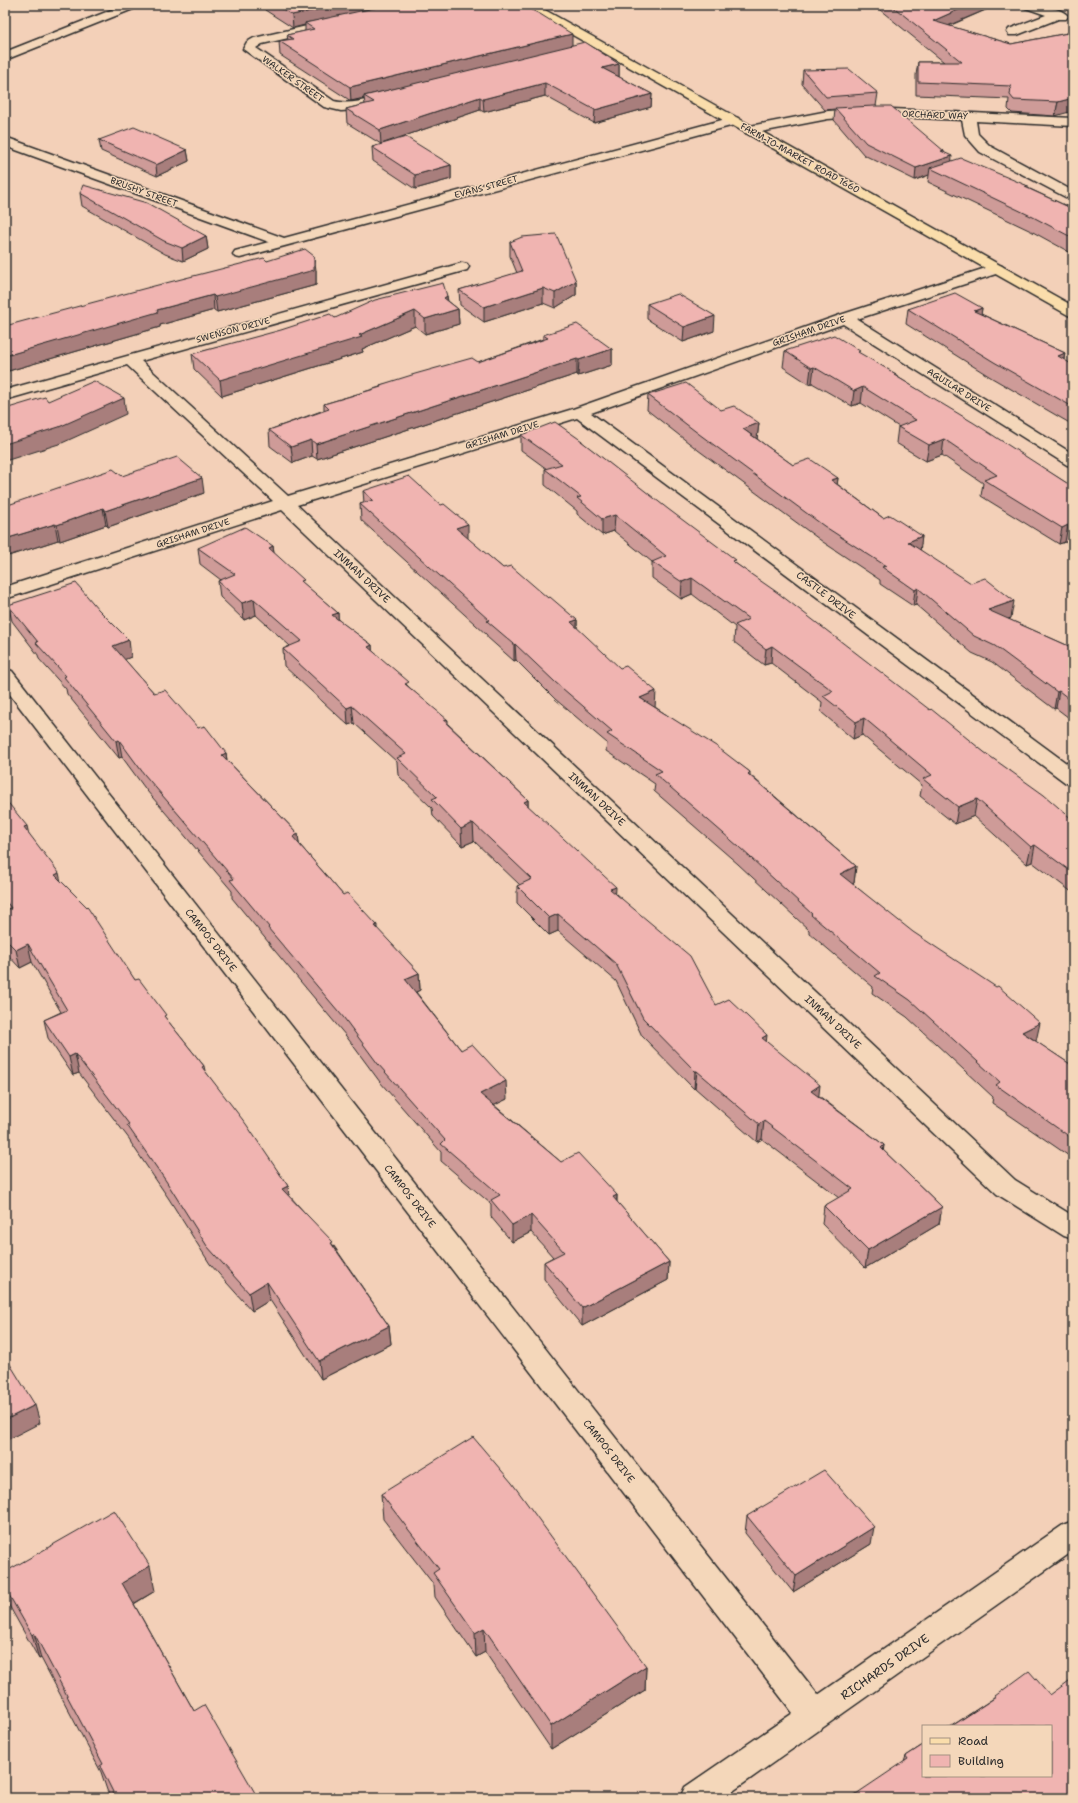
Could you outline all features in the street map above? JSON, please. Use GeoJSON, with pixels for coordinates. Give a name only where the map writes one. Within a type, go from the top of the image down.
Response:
{"type":"FeatureCollection","features":[{"type":"Feature","properties":{"kind":"main road","name":"FARM-TO-MARKET ROAD 1660"},"geometry":{"type":"LineString","coordinates":[[527,5],[1073,312]]}},
{"type":"Feature","properties":{"kind":"street"},"geometry":{"type":"LineString","coordinates":[[5,56],[134,5]]}},
{"type":"Feature","properties":{"kind":"street"},"geometry":{"type":"LineString","coordinates":[[1027,5],[1073,19]]}},
{"type":"Feature","properties":{"kind":"street"},"geometry":{"type":"LineString","coordinates":[[1013,32],[1059,14]]}},
{"type":"Feature","properties":{"kind":"street","name":"WALKER STREET"},"geometry":{"type":"LineString","coordinates":[[344,22],[258,40],[251,45],[249,49],[329,104],[341,107],[357,106],[402,94]]}},
{"type":"Feature","properties":{"kind":"street"},"geometry":{"type":"LineString","coordinates":[[584,50],[600,46]]}},
{"type":"Feature","properties":{"kind":"street","name":"ORCHARD WAY"},"geometry":{"type":"LineString","coordinates":[[750,130],[828,115],[873,112],[1073,122]]}},
{"type":"Feature","properties":{"kind":"street"},"geometry":{"type":"LineString","coordinates":[[968,116],[972,135],[985,149],[1073,196]]}},
{"type":"Feature","properties":{"kind":"street","name":"EVANS STREET"},"geometry":{"type":"LineString","coordinates":[[240,254],[733,121]]}},
{"type":"Feature","properties":{"kind":"street","name":"BRUSHY STREET"},"geometry":{"type":"LineString","coordinates":[[5,141],[283,242]]}},
{"type":"Feature","properties":{"kind":"street","name":"SWENSON DRIVE"},"geometry":{"type":"LineString","coordinates":[[5,395],[462,267]]}},
{"type":"Feature","properties":{"kind":"street","name":"GRISHAM DRIVE"},"geometry":{"type":"LineString","coordinates":[[5,593],[285,503],[579,412],[845,318],[997,269]]}},
{"type":"Feature","properties":{"kind":"street","name":"AGUILAR DRIVE"},"geometry":{"type":"LineString","coordinates":[[845,318],[1073,461]]}},
{"type":"Feature","properties":{"kind":"street","name":"INMAN DRIVE"},"geometry":{"type":"LineString","coordinates":[[130,359],[285,503],[1006,1187],[1073,1229]]}},
{"type":"Feature","properties":{"kind":"street","name":"CASTLE DRIVE"},"geometry":{"type":"LineString","coordinates":[[579,412],[1073,778]]}},
{"type":"Feature","properties":{"kind":"street","name":"CAMPOS DRIVE"},"geometry":{"type":"LineString","coordinates":[[5,675],[815,1716]]}},
{"type":"Feature","properties":{"kind":"street","name":"RICHARDS DRIVE"},"geometry":{"type":"LineString","coordinates":[[696,1798],[1073,1534]]}},
{"type":"Feature","properties":{"kind":"building"},"geometry":{"type":"Polygon","coordinates":[[[276,5],[339,5],[292,15],[276,5]]]}},
{"type":"Feature","properties":{"kind":"building"},"geometry":{"type":"Polygon","coordinates":[[[388,5],[521,5],[540,14],[572,34],[350,87],[279,41],[293,39],[287,35],[314,29],[305,23],[388,5]]]}},
{"type":"Feature","properties":{"kind":"building"},"geometry":{"type":"Polygon","coordinates":[[[891,5],[969,5],[933,21],[1011,44],[1073,32],[1073,98],[1058,102],[1014,100],[1010,95],[1011,86],[918,82],[918,62],[962,62],[891,5]]]}},
{"type":"Feature","properties":{"kind":"building"},"geometry":{"type":"Polygon","coordinates":[[[585,42],[619,64],[602,68],[652,94],[595,110],[545,83],[483,99],[480,97],[380,130],[346,109],[374,102],[364,96],[585,42]]]}},
{"type":"Feature","properties":{"kind":"building"},"geometry":{"type":"Polygon","coordinates":[[[849,69],[878,93],[826,97],[803,70],[849,69]]]}},
{"type":"Feature","properties":{"kind":"building"},"geometry":{"type":"Polygon","coordinates":[[[891,106],[944,151],[941,151],[952,156],[916,168],[866,143],[835,108],[891,106]]]}},
{"type":"Feature","properties":{"kind":"building"},"geometry":{"type":"Polygon","coordinates":[[[134,127],[187,150],[156,165],[99,140],[134,127]]]}},
{"type":"Feature","properties":{"kind":"building"},"geometry":{"type":"Polygon","coordinates":[[[406,137],[451,165],[415,175],[372,147],[406,137]]]}},
{"type":"Feature","properties":{"kind":"building"},"geometry":{"type":"Polygon","coordinates":[[[961,158],[1028,186],[1025,187],[1073,209],[1073,238],[1033,217],[930,168],[961,158]]]}},
{"type":"Feature","properties":{"kind":"building"},"geometry":{"type":"Polygon","coordinates":[[[83,185],[147,203],[206,236],[182,248],[164,241],[80,193],[83,185]]]}},
{"type":"Feature","properties":{"kind":"building"},"geometry":{"type":"Polygon","coordinates":[[[556,234],[576,281],[555,293],[543,288],[484,307],[459,290],[522,271],[510,242],[522,237],[556,234]]]}},
{"type":"Feature","properties":{"kind":"building"},"geometry":{"type":"Polygon","coordinates":[[[305,249],[314,256],[314,270],[215,297],[213,295],[157,310],[158,312],[5,356],[5,326],[264,258],[267,261],[305,249]]]}},
{"type":"Feature","properties":{"kind":"building"},"geometry":{"type":"Polygon","coordinates":[[[443,283],[447,296],[444,298],[458,309],[425,319],[415,311],[359,335],[362,337],[220,380],[192,354],[281,330],[330,314],[335,318],[375,300],[443,283]]]}},
{"type":"Feature","properties":{"kind":"building"},"geometry":{"type":"Polygon","coordinates":[[[955,293],[982,308],[974,311],[1065,353],[1058,356],[1073,365],[1073,407],[994,362],[908,309],[955,293]]]}},
{"type":"Feature","properties":{"kind":"building"},"geometry":{"type":"Polygon","coordinates":[[[678,294],[715,316],[684,327],[647,304],[678,294]]]}},
{"type":"Feature","properties":{"kind":"building"},"geometry":{"type":"Polygon","coordinates":[[[577,324],[612,349],[316,444],[311,440],[291,447],[269,430],[329,409],[324,404],[381,387],[380,385],[415,374],[472,358],[478,362],[548,338],[543,335],[577,324]]]}},
{"type":"Feature","properties":{"kind":"building"},"geometry":{"type":"Polygon","coordinates":[[[834,335],[860,351],[858,352],[896,374],[894,375],[974,423],[1073,487],[1073,528],[1068,525],[1062,528],[984,480],[997,475],[944,439],[929,445],[898,427],[916,420],[863,387],[854,391],[814,367],[811,368],[785,351],[834,335]]]}},
{"type":"Feature","properties":{"kind":"building"},"geometry":{"type":"Polygon","coordinates":[[[94,381],[124,398],[59,427],[5,444],[5,409],[45,397],[48,401],[94,381]]]}},
{"type":"Feature","properties":{"kind":"building"},"geometry":{"type":"Polygon","coordinates":[[[686,383],[721,410],[734,406],[759,423],[743,429],[793,465],[810,459],[838,478],[831,480],[883,518],[890,515],[922,536],[908,542],[971,583],[985,578],[1014,601],[988,610],[1071,647],[1073,646],[1073,702],[1059,691],[1057,692],[995,646],[974,636],[918,588],[915,590],[882,567],[886,566],[824,526],[648,395],[686,383]]]}},
{"type":"Feature","properties":{"kind":"building"},"geometry":{"type":"Polygon","coordinates":[[[555,422],[582,441],[668,509],[736,560],[732,561],[778,593],[930,710],[931,709],[984,752],[1044,795],[1073,820],[1073,873],[1035,845],[1031,847],[977,799],[958,807],[923,779],[932,775],[864,718],[856,722],[823,696],[833,691],[772,646],[766,649],[735,625],[749,619],[692,578],[682,582],[652,562],[666,556],[615,515],[602,519],[577,498],[581,497],[545,469],[562,464],[521,435],[555,422]]]}},
{"type":"Feature","properties":{"kind":"building"},"geometry":{"type":"Polygon","coordinates":[[[177,457],[202,478],[105,511],[103,508],[57,525],[55,524],[5,539],[5,506],[113,469],[122,476],[177,457]]]}},
{"type":"Feature","properties":{"kind":"building"},"geometry":{"type":"Polygon","coordinates":[[[409,476],[441,505],[444,504],[468,524],[456,528],[503,568],[511,566],[548,598],[550,597],[577,620],[571,622],[620,668],[626,666],[656,691],[640,698],[716,746],[750,772],[748,774],[856,866],[840,874],[913,932],[996,987],[998,986],[1040,1023],[1022,1032],[1073,1066],[1073,1139],[996,1085],[1000,1082],[910,1000],[875,976],[880,973],[811,915],[812,914],[739,847],[655,774],[662,771],[607,734],[612,731],[555,682],[515,644],[487,621],[489,620],[360,504],[373,500],[363,491],[409,476]]]}},
{"type":"Feature","properties":{"kind":"building"},"geometry":{"type":"Polygon","coordinates":[[[245,527],[273,546],[269,548],[304,580],[301,581],[338,613],[332,615],[372,645],[368,647],[409,682],[405,684],[448,720],[444,721],[528,800],[524,802],[616,887],[610,889],[690,956],[716,1005],[729,999],[767,1035],[762,1038],[820,1085],[811,1091],[884,1145],[881,1148],[942,1207],[868,1250],[824,1206],[853,1189],[764,1121],[759,1124],[697,1071],[695,1071],[643,1018],[616,964],[558,914],[549,918],[517,886],[532,879],[473,823],[461,829],[432,799],[437,797],[397,758],[406,754],[352,706],[347,708],[283,649],[302,641],[254,599],[242,603],[218,581],[235,574],[198,548],[245,527]]]}},
{"type":"Feature","properties":{"kind":"building"},"geometry":{"type":"Polygon","coordinates":[[[76,583],[98,609],[129,640],[113,646],[154,693],[165,690],[198,728],[205,726],[226,753],[222,755],[298,834],[293,837],[343,895],[347,893],[377,925],[375,926],[419,973],[405,979],[461,1050],[472,1044],[506,1081],[480,1094],[561,1162],[578,1153],[617,1195],[613,1197],[669,1262],[582,1308],[544,1262],[564,1252],[531,1215],[512,1225],[491,1200],[500,1195],[441,1144],[445,1140],[378,1064],[344,1018],[268,928],[269,927],[230,880],[234,879],[144,774],[119,740],[116,741],[64,677],[66,676],[36,643],[38,642],[8,605],[76,583]]]}},
{"type":"Feature","properties":{"kind":"building"},"geometry":{"type":"Polygon","coordinates":[[[5,799],[27,826],[24,827],[59,873],[55,875],[88,908],[135,980],[139,979],[166,1015],[164,1016],[204,1066],[202,1067],[246,1124],[288,1186],[282,1189],[333,1242],[331,1243],[389,1326],[319,1361],[267,1282],[249,1293],[207,1246],[166,1181],[127,1125],[129,1124],[75,1054],[69,1057],[44,1020],[67,1010],[28,944],[16,950],[5,939],[5,911],[11,908],[5,900],[5,799]]]}},
{"type":"Feature","properties":{"kind":"building"},"geometry":{"type":"Polygon","coordinates":[[[5,1356],[35,1405],[5,1420],[5,1356]]]}},
{"type":"Feature","properties":{"kind":"building"},"geometry":{"type":"Polygon","coordinates":[[[473,1437],[512,1483],[646,1666],[551,1726],[484,1628],[475,1633],[433,1573],[439,1569],[381,1494],[473,1437]]]}},
{"type":"Feature","properties":{"kind":"building"},"geometry":{"type":"Polygon","coordinates":[[[824,1470],[874,1527],[796,1576],[747,1516],[824,1470]]]}},
{"type":"Feature","properties":{"kind":"building"},"geometry":{"type":"Polygon","coordinates":[[[114,1510],[150,1566],[122,1583],[194,1711],[204,1705],[258,1798],[116,1798],[100,1766],[103,1764],[34,1633],[32,1635],[5,1588],[5,1572],[114,1510]]]}},
{"type":"Feature","properties":{"kind":"building"},"geometry":{"type":"Polygon","coordinates":[[[1029,1671],[1050,1695],[1073,1678],[1073,1798],[850,1798],[908,1759],[906,1756],[922,1746],[922,1777],[1052,1777],[1052,1725],[954,1725],[996,1697],[995,1696],[1029,1671]]]}}]}
